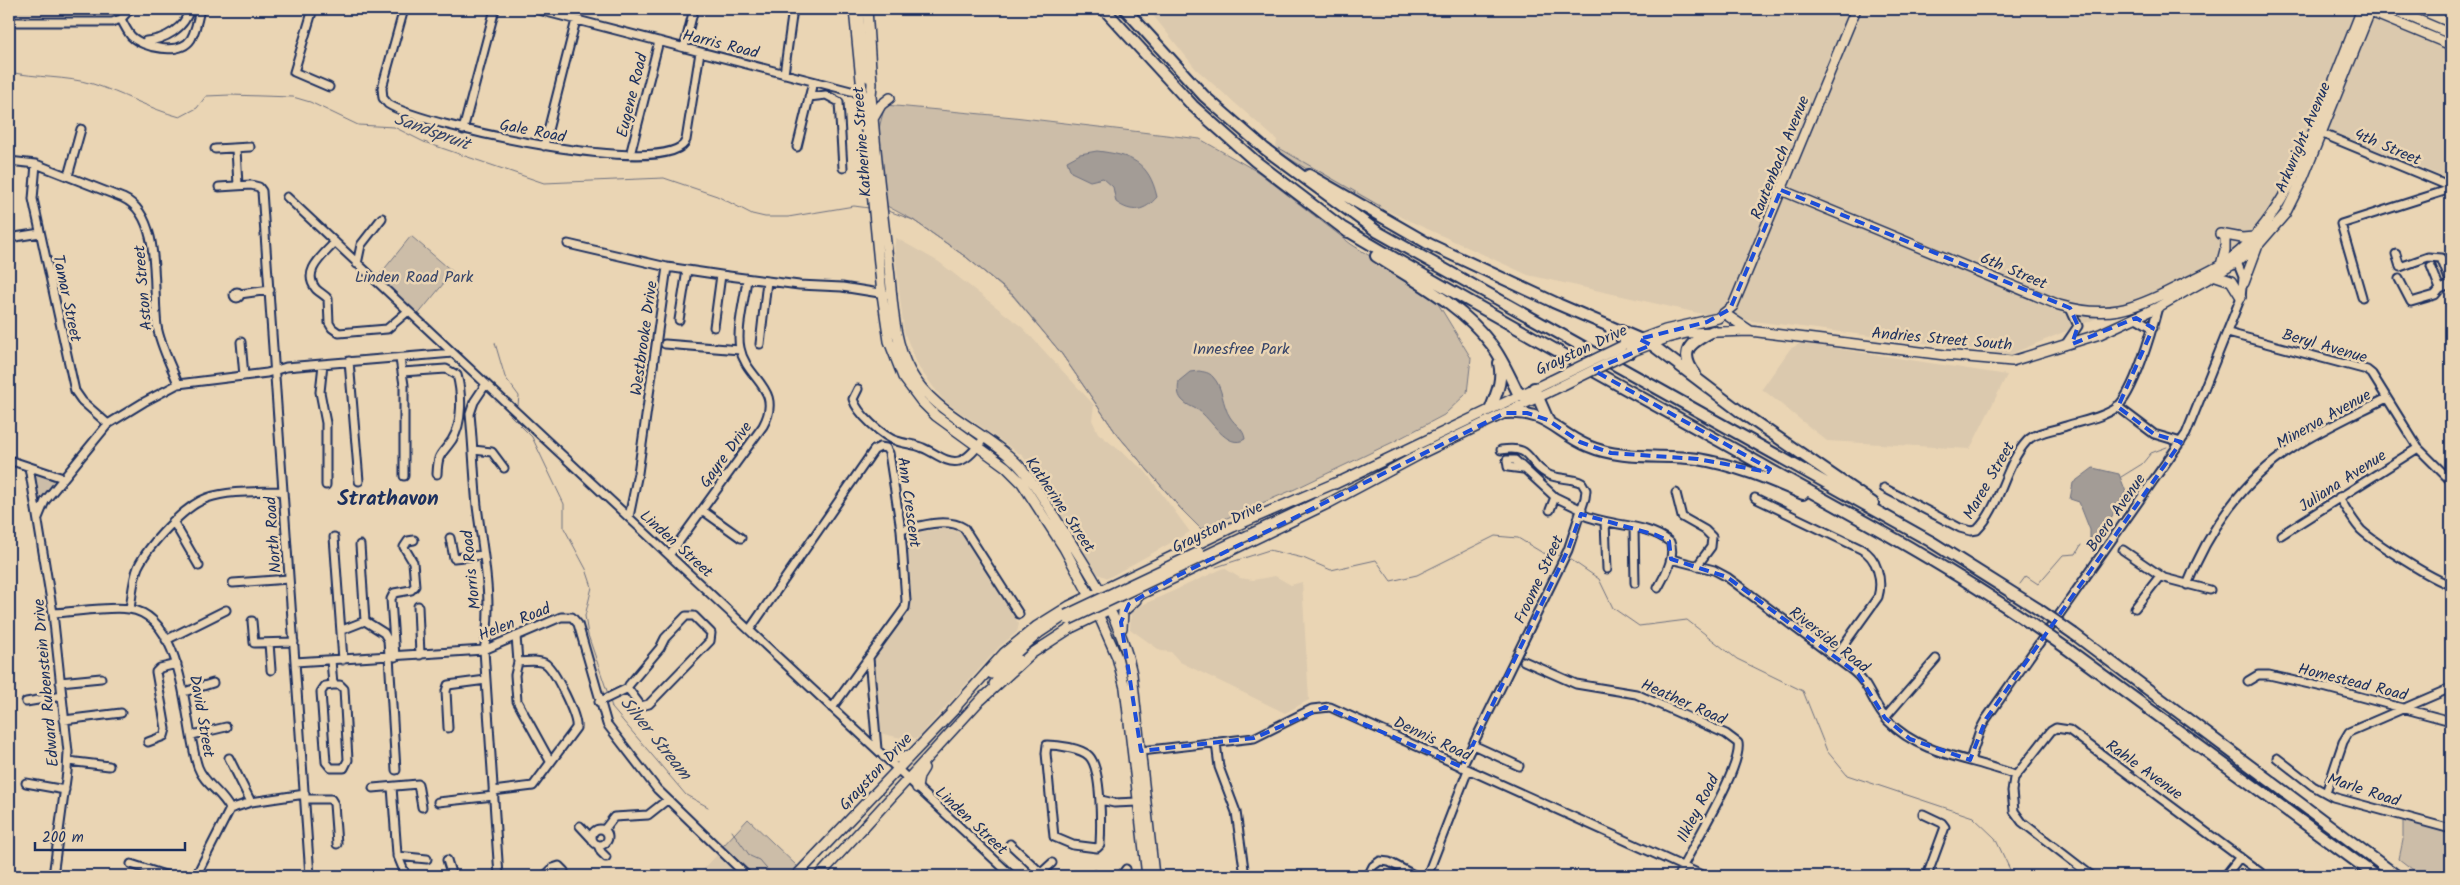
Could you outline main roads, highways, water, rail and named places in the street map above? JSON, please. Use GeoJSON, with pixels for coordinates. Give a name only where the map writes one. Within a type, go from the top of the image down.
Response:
{"type":"FeatureCollection","features":[{"type":"Feature","properties":{"kind":"highway"},"geometry":{"type":"LineString","coordinates":[[1104,9],[1193,106],[1255,161],[1343,228],[1375,255],[1450,304],[1475,325],[1492,345],[1520,394],[1536,392],[1548,420]]}},
{"type":"Feature","properties":{"kind":"highway"},"geometry":{"type":"LineString","coordinates":[[1125,9],[1204,96],[1265,149],[1378,232],[1930,541]]}},
{"type":"Feature","properties":{"kind":"highway"},"geometry":{"type":"LineString","coordinates":[[1265,149],[1400,229],[1606,327],[1616,333],[1627,349]]}},
{"type":"Feature","properties":{"kind":"highway"},"geometry":{"type":"LineString","coordinates":[[1343,228],[1455,295],[1975,585],[2066,648],[2376,876]]}},
{"type":"Feature","properties":{"kind":"highway"},"geometry":{"type":"LineString","coordinates":[[1553,302],[1651,344],[1773,434],[1930,541],[2074,634],[2397,876]]}},
{"type":"Feature","properties":{"kind":"highway"},"geometry":{"type":"LineString","coordinates":[[1475,325],[1494,353],[1501,374],[1500,383],[1490,408]]}},
{"type":"Feature","properties":{"kind":"highway"},"geometry":{"type":"LineString","coordinates":[[1700,382],[1689,366],[1688,350],[1694,341],[1713,331]]}},
{"type":"Feature","properties":{"kind":"highway"},"geometry":{"type":"LineString","coordinates":[[1505,413],[1527,413],[1548,420],[1580,442],[1611,453],[1698,459],[1748,471],[1866,523]]}},
{"type":"Feature","properties":{"kind":"main road","name":"Katherine Street"},"geometry":{"type":"LineString","coordinates":[[854,9],[866,95],[877,199]]}},
{"type":"Feature","properties":{"kind":"main road","name":"Katherine Street"},"geometry":{"type":"LineString","coordinates":[[867,9],[872,84],[866,95],[873,120],[882,294],[889,341],[906,382],[921,402],[975,446],[1006,467],[1022,483],[1080,575],[1099,614],[1113,648],[1125,688],[1147,876]]}},
{"type":"Feature","properties":{"kind":"main road","name":"Rautenbach Avenue"},"geometry":{"type":"LineString","coordinates":[[1725,314],[1733,306],[1739,294],[1856,9]]}},
{"type":"Feature","properties":{"kind":"main road"},"geometry":{"type":"LineString","coordinates":[[2353,9],[2358,20]]}},
{"type":"Feature","properties":{"kind":"main road"},"geometry":{"type":"LineString","coordinates":[[2366,9],[2451,45]]}},
{"type":"Feature","properties":{"kind":"main road","name":"Arkwright Avenue"},"geometry":{"type":"LineString","coordinates":[[2318,132],[2358,20],[2366,9]]}},
{"type":"Feature","properties":{"kind":"main road","name":"Arkwright Avenue"},"geometry":{"type":"LineString","coordinates":[[2236,259],[2257,240],[2282,201],[2318,132],[2366,9]]}},
{"type":"Feature","properties":{"kind":"main road"},"geometry":{"type":"LineString","coordinates":[[2392,9],[2451,34]]}},
{"type":"Feature","properties":{"kind":"main road"},"geometry":{"type":"LineString","coordinates":[[873,120],[881,106],[890,98]]}},
{"type":"Feature","properties":{"kind":"main road","name":"6th Street"},"geometry":{"type":"LineString","coordinates":[[1781,190],[2070,308],[2095,312],[2128,309],[2236,259]]}},
{"type":"Feature","properties":{"kind":"main road","name":"Katherine Street"},"geometry":{"type":"LineString","coordinates":[[878,217],[900,348],[916,381],[940,407],[1008,455],[1028,476],[1111,608],[1126,648],[1132,674],[1154,876]]}},
{"type":"Feature","properties":{"kind":"main road"},"geometry":{"type":"LineString","coordinates":[[2220,265],[2224,250],[2222,236],[2257,240],[2244,283]]}},
{"type":"Feature","properties":{"kind":"main road","name":"Andries Street South"},"geometry":{"type":"LineString","coordinates":[[1713,331],[1750,331],[2000,361],[2022,359],[2100,334],[2136,318],[2216,276],[2236,259]]}},
{"type":"Feature","properties":{"kind":"main road"},"geometry":{"type":"LineString","coordinates":[[2216,276],[2231,281],[2241,297]]}},
{"type":"Feature","properties":{"kind":"main road"},"geometry":{"type":"LineString","coordinates":[[1725,314],[1750,331]]}},
{"type":"Feature","properties":{"kind":"main road","name":"Grayston Drive"},"geometry":{"type":"LineString","coordinates":[[1627,349],[1639,339],[1673,328],[1707,322],[1725,314]]}},
{"type":"Feature","properties":{"kind":"main road","name":"Grayston Drive"},"geometry":{"type":"LineString","coordinates":[[796,876],[952,710],[1036,642],[1069,620],[1419,455],[1505,413],[1536,392],[1627,349],[1676,336],[1713,331]]}},
{"type":"Feature","properties":{"kind":"main road","name":"Grayston Drive"},"geometry":{"type":"LineString","coordinates":[[819,876],[981,700],[1003,668],[1039,633],[1066,615],[1268,519],[1340,481],[1520,394]]}},
{"type":"Feature","properties":{"kind":"main road"},"geometry":{"type":"LineString","coordinates":[[981,700],[1031,654],[1076,625],[1329,503],[1419,455]]}},
{"type":"Feature","properties":{"kind":"main road"},"geometry":{"type":"LineString","coordinates":[[952,710],[1004,653],[1037,626],[1069,606],[1232,527],[1340,481]]}},
{"type":"Feature","properties":{"kind":"main road"},"geometry":{"type":"LineString","coordinates":[[1090,573],[1105,583],[1119,582]]}},
{"type":"Feature","properties":{"kind":"main road"},"geometry":{"type":"LineString","coordinates":[[1126,648],[1121,622],[1125,609],[1135,600],[1179,574]]}},
{"type":"Feature","properties":{"kind":"main road"},"geometry":{"type":"LineString","coordinates":[[1069,606],[1079,595],[1082,584],[1080,575]]}},
{"type":"Feature","properties":{"kind":"main road"},"geometry":{"type":"LineString","coordinates":[[1076,625],[1092,624],[1097,627],[1113,648]]}},
{"type":"Feature","properties":{"kind":"main road"},"geometry":{"type":"LineString","coordinates":[[917,788],[923,769],[949,733]]}},
{"type":"Feature","properties":{"kind":"main road"},"geometry":{"type":"LineString","coordinates":[[884,756],[897,758],[910,755]]}},
{"type":"Feature","properties":{"kind":"waterway","name":"Sandspruit"},"geometry":{"type":"LineString","coordinates":[[9,72],[83,81],[180,117],[197,108],[206,96],[293,97],[310,102],[358,125],[394,127],[424,142],[544,183],[664,178],[717,196],[752,214],[765,217],[788,217],[854,206],[869,208]]}},
{"type":"Feature","properties":{"kind":"waterway"},"geometry":{"type":"LineString","coordinates":[[886,210],[913,220],[966,257],[1013,296],[1061,353],[1116,433],[1181,509],[1202,530]]}},
{"type":"Feature","properties":{"kind":"waterway"},"geometry":{"type":"LineString","coordinates":[[495,343],[505,377],[519,396],[518,405]]}},
{"type":"Feature","properties":{"kind":"waterway","name":"Silver Stream"},"geometry":{"type":"LineString","coordinates":[[510,415],[532,437],[564,504],[564,528],[586,569],[592,587],[585,616],[588,635],[608,694]]}},
{"type":"Feature","properties":{"kind":"waterway"},"geometry":{"type":"LineString","coordinates":[[2121,477],[2142,464],[2151,453],[2167,447]]}},
{"type":"Feature","properties":{"kind":"waterway"},"geometry":{"type":"LineString","coordinates":[[1216,567],[1269,550],[1303,558],[1331,570],[1376,560],[1391,581],[1417,575],[1495,536],[1518,538],[1543,553],[1563,556]]}},
{"type":"Feature","properties":{"kind":"waterway"},"geometry":{"type":"LineString","coordinates":[[2020,584],[2026,576],[2038,584],[2063,555],[2076,554],[2081,545]]}},
{"type":"Feature","properties":{"kind":"waterway"},"geometry":{"type":"LineString","coordinates":[[1567,557],[1599,579],[1613,608],[1639,626],[1687,620],[1737,659],[1803,691],[1827,751],[1847,775],[1973,817],[1995,838],[2013,876]]}},
{"type":"Feature","properties":{"kind":"waterway","name":"Silver Stream"},"geometry":{"type":"LineString","coordinates":[[610,700],[612,708],[686,795],[708,807]]}},
{"type":"Feature","properties":{"kind":"waterway","name":"Silver Stream"},"geometry":{"type":"LineString","coordinates":[[732,831],[750,856],[759,860],[773,876]]}},
{"type":"Feature","properties":{"kind":"district","name":"Strathavon"},"geometry":{"type":"Point","coordinates":[388,498]}},
{"type":"Feature","properties":{"kind":"park label","name":"Linden Road Park"},"geometry":{"type":"Point","coordinates":[414,276]}},
{"type":"Feature","properties":{"kind":"park label","name":"Innesfree Park"},"geometry":{"type":"Point","coordinates":[1241,348]}}]}
